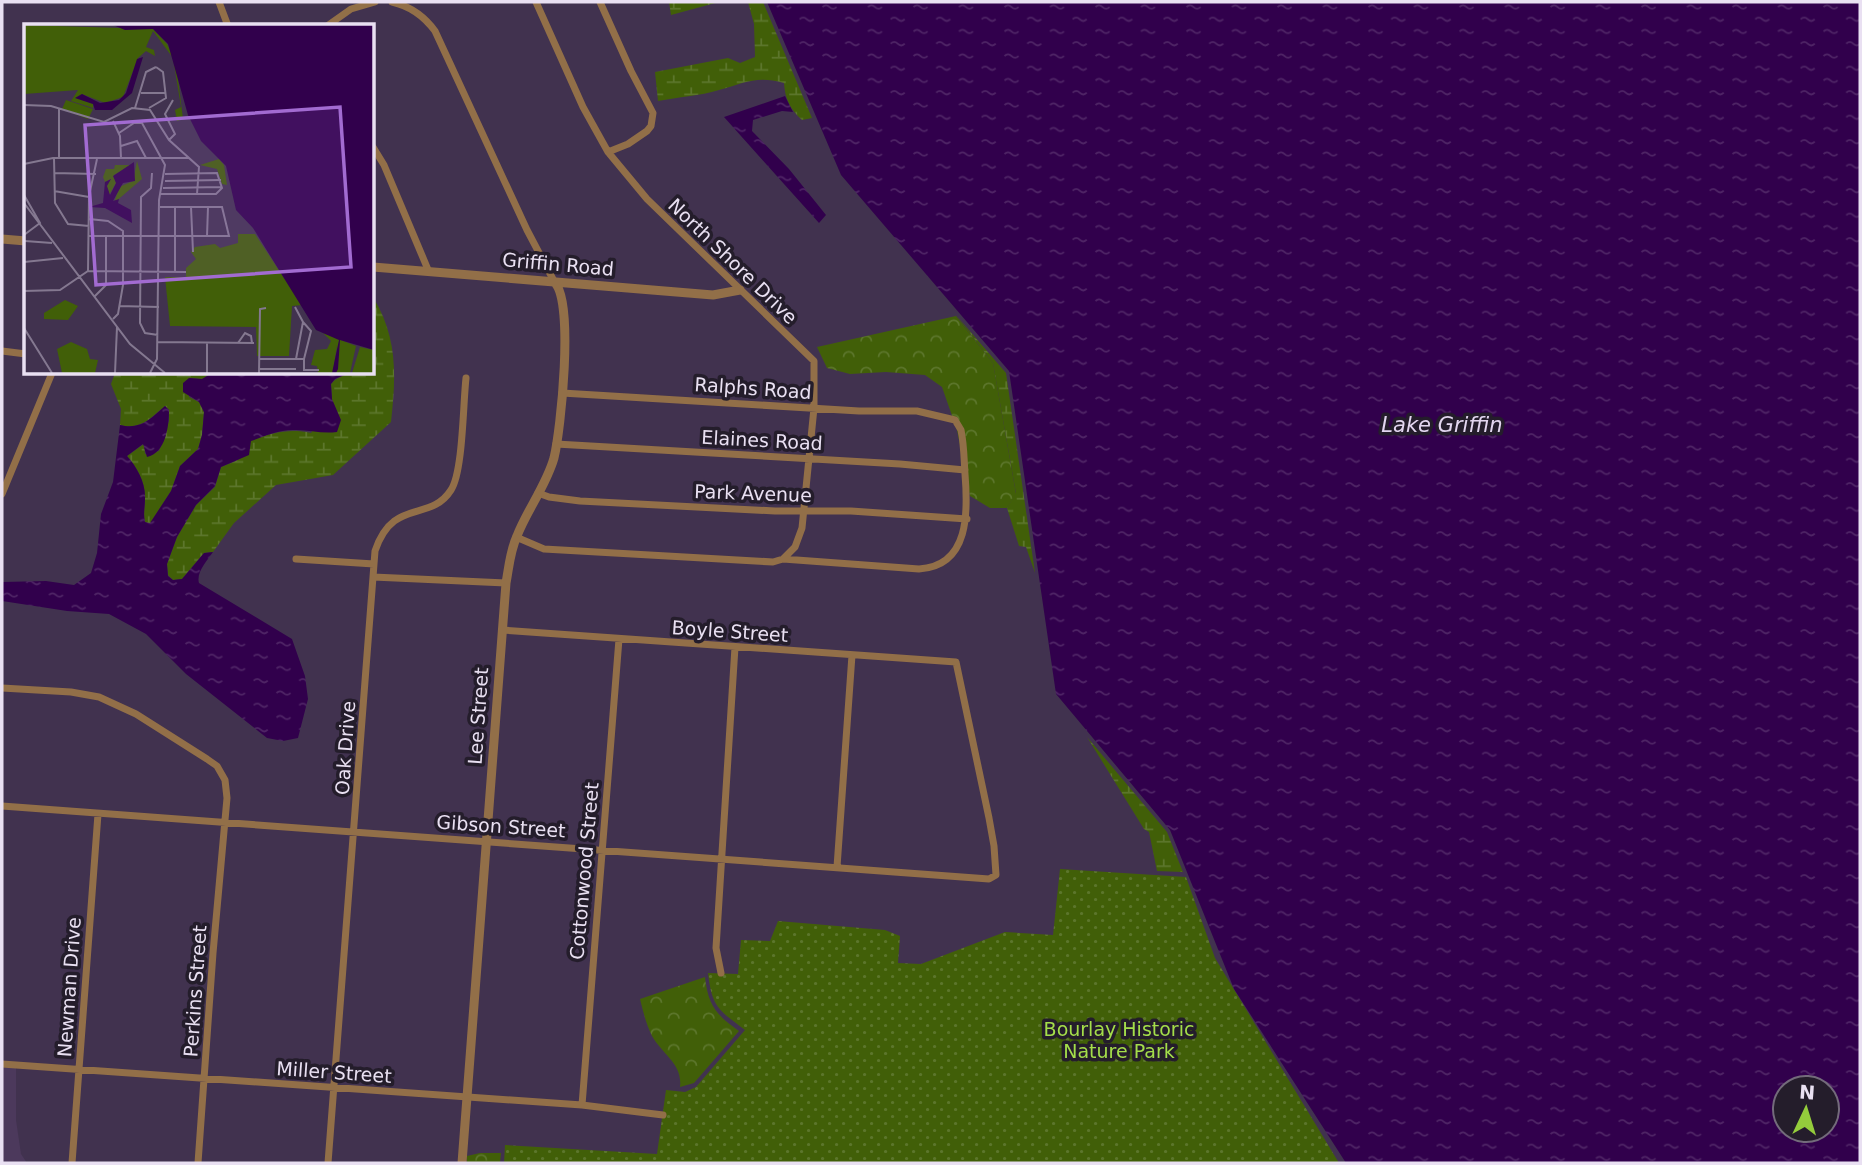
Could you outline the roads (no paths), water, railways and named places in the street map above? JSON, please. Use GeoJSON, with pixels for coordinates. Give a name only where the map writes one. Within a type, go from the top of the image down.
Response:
{"type":"FeatureCollection","features":[{"type":"Feature","properties":{"kind":"street"},"geometry":{"type":"LineString","coordinates":[[219,2],[227,24]]}},
{"type":"Feature","properties":{"kind":"street"},"geometry":{"type":"LineString","coordinates":[[330,24],[351,9],[375,2]]}},
{"type":"Feature","properties":{"kind":"street"},"geometry":{"type":"LineString","coordinates":[[392,2],[421,15],[435,31],[527,230],[555,283]]}},
{"type":"Feature","properties":{"kind":"street","name":"North Shore Drive"},"geometry":{"type":"LineString","coordinates":[[536,2],[583,107],[608,152],[647,199],[814,361],[814,408],[804,511],[799,538],[790,554],[783,559]]}},
{"type":"Feature","properties":{"kind":"street"},"geometry":{"type":"LineString","coordinates":[[600,2],[653,113],[651,126],[647,131],[628,144],[608,152]]}},
{"type":"Feature","properties":{"kind":"street"},"geometry":{"type":"LineString","coordinates":[[374,148],[384,165],[429,272]]}},
{"type":"Feature","properties":{"kind":"street"},"geometry":{"type":"LineString","coordinates":[[2,239],[24,241]]}},
{"type":"Feature","properties":{"kind":"street","name":"Griffin Road"},"geometry":{"type":"LineString","coordinates":[[374,267],[713,295],[740,290]]}},
{"type":"Feature","properties":{"kind":"street","name":"Lee Street"},"geometry":{"type":"LineString","coordinates":[[462,1163],[506,583],[516,537],[553,459],[562,393],[564,331],[561,291],[555,283]]}},
{"type":"Feature","properties":{"kind":"street"},"geometry":{"type":"LineString","coordinates":[[2,351],[24,354]]}},
{"type":"Feature","properties":{"kind":"street"},"geometry":{"type":"LineString","coordinates":[[2,494],[52,374]]}},
{"type":"Feature","properties":{"kind":"street","name":"Oak Drive"},"geometry":{"type":"LineString","coordinates":[[328,1163],[374,564],[379,540],[390,523],[401,516],[442,501],[453,488],[459,471],[466,378]]}},
{"type":"Feature","properties":{"kind":"street","name":"Ralphs Road"},"geometry":{"type":"LineString","coordinates":[[562,393],[814,408],[918,411],[955,420],[961,430],[965,470]]}},
{"type":"Feature","properties":{"kind":"street","name":"Elaines Road"},"geometry":{"type":"LineString","coordinates":[[556,444],[965,470]]}},
{"type":"Feature","properties":{"kind":"street"},"geometry":{"type":"LineString","coordinates":[[516,537],[544,549],[773,562],[783,559],[919,569],[942,561],[958,546],[967,519],[965,470]]}},
{"type":"Feature","properties":{"kind":"street","name":"Park Avenue"},"geometry":{"type":"LineString","coordinates":[[538,493],[580,501],[862,512],[967,519]]}},
{"type":"Feature","properties":{"kind":"street"},"geometry":{"type":"LineString","coordinates":[[296,559],[374,564]]}},
{"type":"Feature","properties":{"kind":"street"},"geometry":{"type":"LineString","coordinates":[[373,577],[506,583]]}},
{"type":"Feature","properties":{"kind":"street","name":"Boyle Street"},"geometry":{"type":"LineString","coordinates":[[502,630],[956,662],[995,846],[996,875]]}},
{"type":"Feature","properties":{"kind":"street","name":"Cottonwood Street"},"geometry":{"type":"LineString","coordinates":[[582,1105],[619,639]]}},
{"type":"Feature","properties":{"kind":"street"},"geometry":{"type":"LineString","coordinates":[[721,973],[716,948],[735,646]]}},
{"type":"Feature","properties":{"kind":"street"},"geometry":{"type":"LineString","coordinates":[[836,867],[852,655]]}},
{"type":"Feature","properties":{"kind":"street","name":"Perkins Street"},"geometry":{"type":"LineString","coordinates":[[2,688],[86,694],[110,701],[136,714],[216,766],[227,786],[198,1163]]}},
{"type":"Feature","properties":{"kind":"street","name":"Gibson Street"},"geometry":{"type":"LineString","coordinates":[[2,806],[989,879],[996,875]]}},
{"type":"Feature","properties":{"kind":"street","name":"Newman Drive"},"geometry":{"type":"LineString","coordinates":[[72,1163],[98,814]]}},
{"type":"Feature","properties":{"kind":"street","name":"Miller Street"},"geometry":{"type":"LineString","coordinates":[[2,1064],[582,1105],[663,1115]]}},
{"type":"Feature","properties":{"kind":"water","name":"Lake Griffin"},"geometry":{"type":"Polygon","coordinates":[[[767,2],[1860,2],[1860,1163],[1346,1163],[1234,989],[1170,830],[1056,694],[1009,371],[841,175],[767,2]]]}},
{"type":"Feature","properties":{"kind":"water"},"geometry":{"type":"Polygon","coordinates":[[[785,96],[793,112],[782,111],[753,120],[752,131],[789,169],[826,215],[819,223],[724,117],[785,96]]]}},
{"type":"Feature","properties":{"kind":"water"},"geometry":{"type":"Polygon","coordinates":[[[210,374],[347,374],[331,384],[332,399],[341,420],[337,432],[290,430],[251,441],[249,455],[221,467],[215,486],[196,505],[177,537],[167,564],[168,576],[173,580],[182,579],[204,553],[213,552],[201,571],[199,583],[292,639],[305,676],[308,699],[298,738],[283,741],[267,738],[186,674],[146,634],[109,614],[2,601],[2,582],[46,581],[74,585],[91,573],[97,553],[101,514],[113,482],[120,425],[140,425],[165,406],[169,410],[168,424],[162,445],[147,457],[143,444],[127,456],[142,481],[145,493],[144,519],[150,523],[171,491],[180,466],[198,449],[204,412],[199,402],[183,392],[183,383],[189,378],[202,379],[210,374]]]}},
{"type":"Feature","properties":{"kind":"park label","name":"Bourlay Historic Nature Park"},"geometry":{"type":"Point","coordinates":[1119,1040]}}]}
